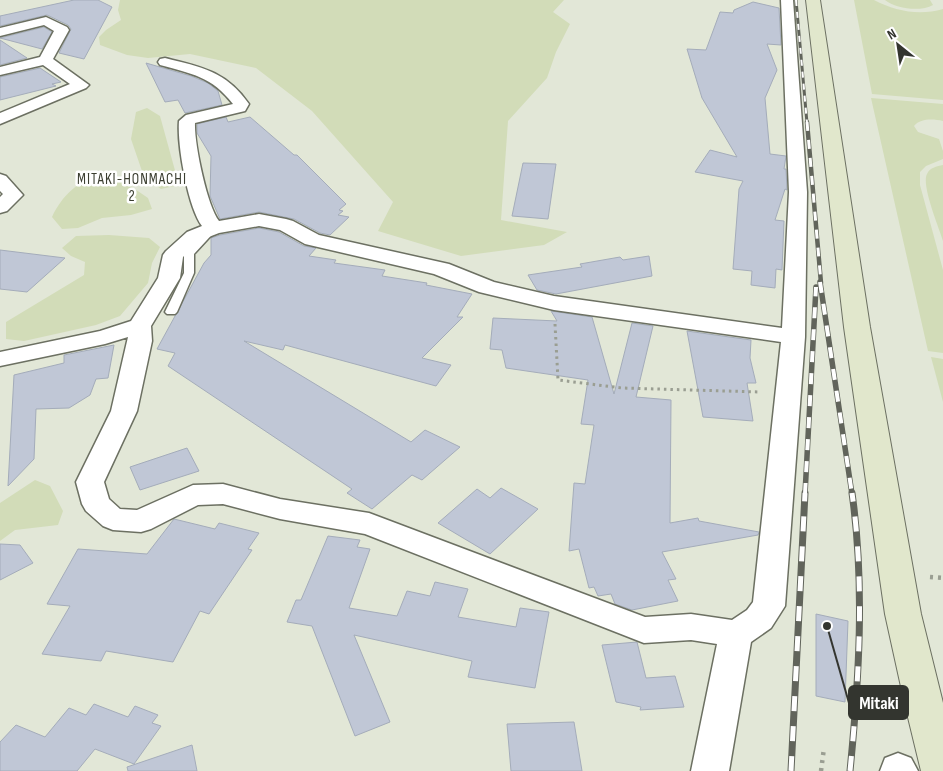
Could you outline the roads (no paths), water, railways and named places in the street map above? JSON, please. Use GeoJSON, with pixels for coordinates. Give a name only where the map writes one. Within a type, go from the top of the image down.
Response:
{"type":"FeatureCollection","features":[{"type":"Feature","properties":{"kind":"street"},"geometry":{"type":"LineString","coordinates":[[710,771],[732,649],[737,634],[759,619],[769,606],[793,337],[798,192],[787,0]]}},
{"type":"Feature","properties":{"kind":"street"},"geometry":{"type":"LineString","coordinates":[[813,0],[856,317],[903,614],[942,771]]}},
{"type":"Feature","properties":{"kind":"street"},"geometry":{"type":"LineString","coordinates":[[0,32],[46,21],[62,30],[45,60],[0,71]]}},
{"type":"Feature","properties":{"kind":"street"},"geometry":{"type":"LineString","coordinates":[[0,119],[81,85],[45,60]]}},
{"type":"Feature","properties":{"kind":"street"},"geometry":{"type":"LineString","coordinates":[[165,62],[210,75],[229,89],[241,104],[239,108],[186,121],[186,136],[204,215],[214,228]]}},
{"type":"Feature","properties":{"kind":"street"},"geometry":{"type":"LineString","coordinates":[[0,180],[14,195],[0,207]]}},
{"type":"Feature","properties":{"kind":"street"},"geometry":{"type":"LineString","coordinates":[[0,359],[104,337],[138,326],[169,278],[173,255],[194,236],[214,228],[259,220],[286,225],[312,240],[441,268],[487,287],[554,303],[793,337]]}},
{"type":"Feature","properties":{"kind":"street"},"geometry":{"type":"LineString","coordinates":[[138,326],[140,341],[124,411],[90,482],[96,504],[113,519],[141,521],[193,495],[223,494],[280,509],[369,524],[644,630],[691,627],[737,634]]}},
{"type":"Feature","properties":{"kind":"lane"},"geometry":{"type":"LineString","coordinates":[[171,312],[189,273],[190,253],[214,228]]}},
{"type":"Feature","properties":{"kind":"railway"},"geometry":{"type":"LineString","coordinates":[[796,0],[807,123]]}},
{"type":"Feature","properties":{"kind":"railway"},"geometry":{"type":"LineString","coordinates":[[807,122],[821,283]]}},
{"type":"Feature","properties":{"kind":"railway"},"geometry":{"type":"LineString","coordinates":[[820,282],[852,494]]}},
{"type":"Feature","properties":{"kind":"railway"},"geometry":{"type":"LineString","coordinates":[[805,494],[816,287]]}},
{"type":"Feature","properties":{"kind":"railway"},"geometry":{"type":"LineString","coordinates":[[791,771],[805,493]]}},
{"type":"Feature","properties":{"kind":"railway"},"geometry":{"type":"LineString","coordinates":[[850,771],[856,702],[859,632],[858,562],[852,493]]}},
{"type":"Feature","properties":{"kind":"place","name":"Mitaki"},"geometry":{"type":"Point","coordinates":[827,626]}},
{"type":"Feature","properties":{"kind":"district","name":"MITAKI-HONMACHI 2"},"geometry":{"type":"Point","coordinates":[132,188]}}]}
